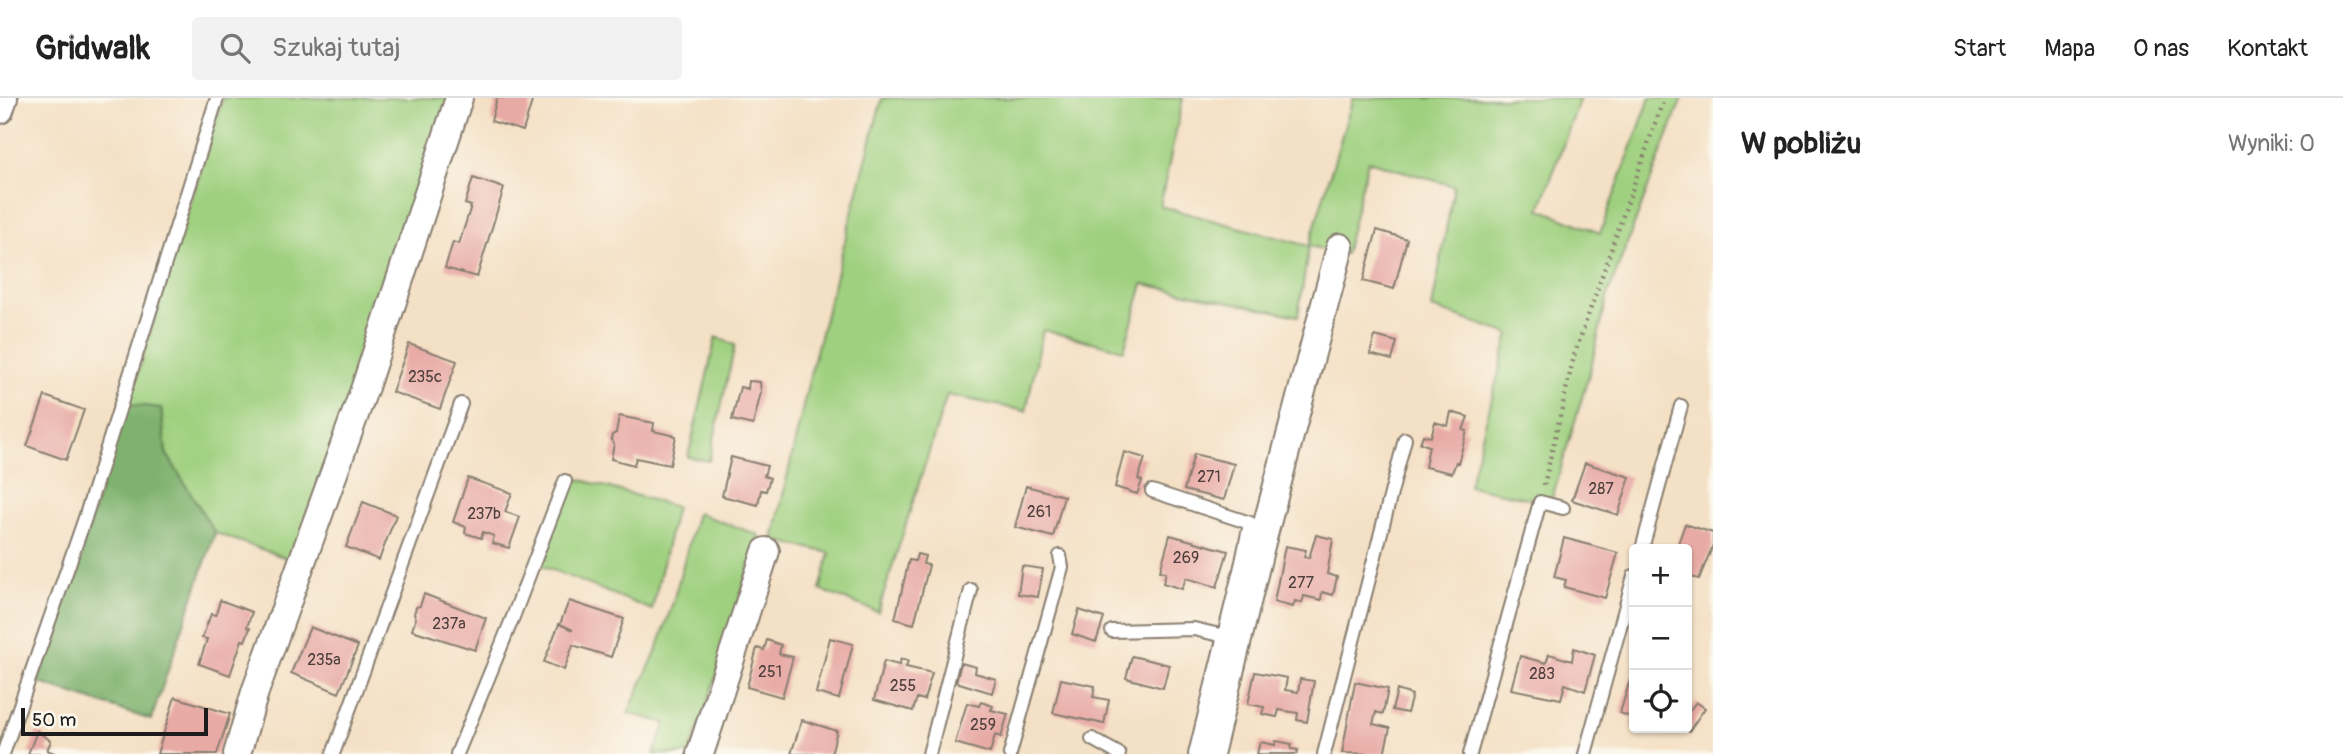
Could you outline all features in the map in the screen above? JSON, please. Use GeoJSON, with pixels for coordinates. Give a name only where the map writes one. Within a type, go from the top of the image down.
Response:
{"type":"FeatureCollection","features":[{"type":"Feature","properties":{"kind":"street"},"geometry":{"type":"LineString","coordinates":[[0,110],[4,98]]}},
{"type":"Feature","properties":{"kind":"street"},"geometry":{"type":"LineString","coordinates":[[237,754],[255,692],[365,387],[459,98]]}},
{"type":"Feature","properties":{"kind":"street"},"geometry":{"type":"LineString","coordinates":[[1210,754],[1261,546],[1340,247]]}},
{"type":"Feature","properties":{"kind":"street"},"geometry":{"type":"LineString","coordinates":[[700,754],[766,551]]}},
{"type":"Feature","properties":{"kind":"lane"},"geometry":{"type":"LineString","coordinates":[[3,754],[85,518],[218,98]]}},
{"type":"Feature","properties":{"kind":"lane"},"geometry":{"type":"LineString","coordinates":[[333,754],[461,404]]}},
{"type":"Feature","properties":{"kind":"lane"},"geometry":{"type":"LineString","coordinates":[[1643,544],[1681,406]]}},
{"type":"Feature","properties":{"kind":"lane"},"geometry":{"type":"LineString","coordinates":[[1324,754],[1405,439]]}},
{"type":"Feature","properties":{"kind":"lane"},"geometry":{"type":"LineString","coordinates":[[457,754],[565,481]]}},
{"type":"Feature","properties":{"kind":"lane"},"geometry":{"type":"LineString","coordinates":[[1152,491],[1250,523],[1195,754]]}},
{"type":"Feature","properties":{"kind":"lane"},"geometry":{"type":"LineString","coordinates":[[1470,754],[1540,502],[1563,508]]}},
{"type":"Feature","properties":{"kind":"lane"},"geometry":{"type":"LineString","coordinates":[[1010,754],[1062,567],[1060,556]]}},
{"type":"Feature","properties":{"kind":"lane"},"geometry":{"type":"LineString","coordinates":[[929,754],[971,590]]}},
{"type":"Feature","properties":{"kind":"lane"},"geometry":{"type":"LineString","coordinates":[[1585,754],[1629,594]]}},
{"type":"Feature","properties":{"kind":"lane"},"geometry":{"type":"LineString","coordinates":[[1112,631],[1194,629],[1224,636]]}},
{"type":"Feature","properties":{"kind":"lane"},"geometry":{"type":"LineString","coordinates":[[1092,739],[1119,754]]}},
{"type":"Feature","properties":{"kind":"path"},"geometry":{"type":"LineString","coordinates":[[1540,502],[1574,356],[1664,98]]}},
{"type":"Feature","properties":{"kind":"green space"},"geometry":{"type":"Polygon","coordinates":[[[223,98],[450,98],[295,561],[215,533],[166,453],[161,409],[128,404],[223,98]]]}},
{"type":"Feature","properties":{"kind":"green space"},"geometry":{"type":"Polygon","coordinates":[[[882,98],[1183,98],[1160,206],[1309,246],[1298,316],[1143,284],[1124,350],[1043,330],[1026,411],[947,395],[878,612],[820,590],[830,553],[773,540],[811,371],[882,98]]]}},
{"type":"Feature","properties":{"kind":"green space"},"geometry":{"type":"Polygon","coordinates":[[[1353,98],[1580,98],[1540,209],[1600,233],[1650,98],[1682,98],[1608,294],[1590,371],[1552,498],[1531,499],[1469,486],[1509,334],[1432,308],[1454,186],[1368,161],[1345,254],[1309,246],[1353,98]]]}},
{"type":"Feature","properties":{"kind":"green space"},"geometry":{"type":"Polygon","coordinates":[[[716,337],[735,345],[709,461],[688,457],[716,337]]]}},
{"type":"Feature","properties":{"kind":"green space"},"geometry":{"type":"Polygon","coordinates":[[[128,404],[161,408],[166,453],[215,533],[151,720],[38,682],[128,404]]]}},
{"type":"Feature","properties":{"kind":"green space"},"geometry":{"type":"Polygon","coordinates":[[[568,476],[676,507],[652,610],[540,565],[568,476]]]}},
{"type":"Feature","properties":{"kind":"green space"},"geometry":{"type":"Polygon","coordinates":[[[697,513],[759,535],[716,678],[689,754],[654,754],[666,723],[628,713],[657,650],[697,513]]]}},
{"type":"Feature","properties":{"kind":"building"},"geometry":{"type":"Polygon","coordinates":[[[497,98],[533,98],[523,131],[491,121],[497,98]]]}},
{"type":"Feature","properties":{"kind":"building"},"geometry":{"type":"Polygon","coordinates":[[[473,178],[504,188],[477,277],[445,268],[453,242],[459,244],[471,206],[465,204],[473,178]]]}},
{"type":"Feature","properties":{"kind":"building"},"geometry":{"type":"Polygon","coordinates":[[[1377,230],[1407,239],[1394,289],[1363,281],[1377,230]]]}},
{"type":"Feature","properties":{"kind":"building"},"geometry":{"type":"Polygon","coordinates":[[[1375,336],[1397,342],[1392,360],[1370,354],[1375,336]]]}},
{"type":"Feature","properties":{"kind":"building"},"geometry":{"type":"Polygon","coordinates":[[[409,344],[457,361],[440,409],[392,392],[409,344]]]}},
{"type":"Feature","properties":{"kind":"building"},"geometry":{"type":"Polygon","coordinates":[[[749,381],[760,382],[761,392],[753,425],[732,420],[740,387],[748,389],[749,381]]]}},
{"type":"Feature","properties":{"kind":"building"},"geometry":{"type":"Polygon","coordinates":[[[45,396],[84,410],[66,460],[27,446],[45,396]]]}},
{"type":"Feature","properties":{"kind":"building"},"geometry":{"type":"Polygon","coordinates":[[[1451,412],[1468,417],[1463,430],[1467,431],[1458,463],[1456,462],[1452,473],[1425,467],[1429,446],[1420,443],[1423,435],[1431,437],[1435,422],[1448,426],[1451,412]]]}},
{"type":"Feature","properties":{"kind":"building"},"geometry":{"type":"Polygon","coordinates":[[[619,416],[654,423],[653,431],[676,436],[670,465],[636,458],[634,465],[611,459],[614,444],[611,440],[616,433],[619,416]]]}},
{"type":"Feature","properties":{"kind":"building"},"geometry":{"type":"Polygon","coordinates":[[[1124,452],[1145,458],[1138,479],[1142,481],[1137,494],[1115,487],[1124,452]]]}},
{"type":"Feature","properties":{"kind":"building"},"geometry":{"type":"Polygon","coordinates":[[[1194,454],[1234,464],[1224,500],[1184,490],[1194,454]]]}},
{"type":"Feature","properties":{"kind":"building"},"geometry":{"type":"Polygon","coordinates":[[[731,457],[767,466],[764,476],[770,478],[766,491],[761,490],[758,505],[722,496],[731,457]]]}},
{"type":"Feature","properties":{"kind":"building"},"geometry":{"type":"Polygon","coordinates":[[[1585,463],[1630,477],[1618,515],[1572,500],[1585,463]]]}},
{"type":"Feature","properties":{"kind":"building"},"geometry":{"type":"Polygon","coordinates":[[[468,478],[512,493],[505,512],[520,517],[509,548],[492,543],[494,536],[483,532],[481,538],[465,533],[466,527],[453,522],[468,478]]]}},
{"type":"Feature","properties":{"kind":"building"},"geometry":{"type":"Polygon","coordinates":[[[1026,486],[1064,496],[1053,537],[1015,527],[1026,486]]]}},
{"type":"Feature","properties":{"kind":"building"},"geometry":{"type":"Polygon","coordinates":[[[363,502],[396,515],[379,560],[346,547],[363,502]]]}},
{"type":"Feature","properties":{"kind":"building"},"geometry":{"type":"Polygon","coordinates":[[[1685,524],[1713,533],[1713,545],[1699,579],[1692,577],[1692,544],[1678,544],[1685,524]]]}},
{"type":"Feature","properties":{"kind":"building"},"geometry":{"type":"Polygon","coordinates":[[[1170,535],[1228,551],[1217,587],[1186,578],[1182,589],[1163,583],[1166,572],[1160,571],[1170,535]]]}},
{"type":"Feature","properties":{"kind":"building"},"geometry":{"type":"Polygon","coordinates":[[[1316,535],[1333,539],[1327,574],[1337,577],[1333,595],[1322,592],[1321,600],[1304,596],[1302,603],[1295,601],[1293,607],[1274,602],[1285,546],[1306,550],[1304,557],[1309,558],[1316,535]]]}},
{"type":"Feature","properties":{"kind":"building"},"geometry":{"type":"Polygon","coordinates":[[[1564,538],[1618,553],[1605,598],[1564,587],[1566,580],[1554,577],[1564,538]]]}},
{"type":"Feature","properties":{"kind":"building"},"geometry":{"type":"Polygon","coordinates":[[[917,554],[925,556],[923,564],[929,565],[914,624],[895,619],[909,560],[915,561],[917,554]]]}},
{"type":"Feature","properties":{"kind":"building"},"geometry":{"type":"Polygon","coordinates":[[[1022,566],[1043,569],[1038,597],[1018,594],[1022,566]]]}},
{"type":"Feature","properties":{"kind":"building"},"geometry":{"type":"Polygon","coordinates":[[[424,594],[486,618],[475,650],[412,630],[416,607],[420,606],[424,594]]]}},
{"type":"Feature","properties":{"kind":"building"},"geometry":{"type":"Polygon","coordinates":[[[220,600],[252,612],[247,627],[250,628],[245,641],[242,640],[230,675],[199,664],[207,639],[202,638],[211,614],[216,615],[220,600]]]}},
{"type":"Feature","properties":{"kind":"building"},"geometry":{"type":"Polygon","coordinates":[[[569,601],[624,619],[611,657],[573,645],[564,670],[544,662],[559,624],[573,630],[560,624],[569,601]]]}},
{"type":"Feature","properties":{"kind":"building"},"geometry":{"type":"Polygon","coordinates":[[[1079,610],[1104,618],[1096,642],[1072,634],[1079,610]]]}},
{"type":"Feature","properties":{"kind":"building"},"geometry":{"type":"Polygon","coordinates":[[[310,627],[358,646],[339,693],[291,673],[310,627]]]}},
{"type":"Feature","properties":{"kind":"building"},"geometry":{"type":"Polygon","coordinates":[[[830,638],[853,644],[839,699],[816,693],[830,638]]]}},
{"type":"Feature","properties":{"kind":"building"},"geometry":{"type":"Polygon","coordinates":[[[767,640],[781,645],[779,654],[793,657],[782,697],[747,687],[757,648],[764,650],[767,640]]]}},
{"type":"Feature","properties":{"kind":"building"},"geometry":{"type":"Polygon","coordinates":[[[1574,648],[1595,655],[1585,691],[1565,684],[1561,699],[1511,689],[1520,656],[1546,663],[1549,654],[1572,661],[1574,648]]]}},
{"type":"Feature","properties":{"kind":"building"},"geometry":{"type":"Polygon","coordinates":[[[1132,656],[1169,665],[1163,688],[1126,678],[1132,656]]]}},
{"type":"Feature","properties":{"kind":"building"},"geometry":{"type":"Polygon","coordinates":[[[901,659],[908,661],[906,667],[932,673],[924,700],[917,698],[913,711],[874,700],[884,661],[899,665],[901,659]]]}},
{"type":"Feature","properties":{"kind":"building"},"geometry":{"type":"Polygon","coordinates":[[[961,663],[976,667],[975,673],[996,679],[992,693],[956,682],[961,663]]]}},
{"type":"Feature","properties":{"kind":"building"},"geometry":{"type":"Polygon","coordinates":[[[1255,672],[1287,678],[1285,690],[1298,692],[1300,679],[1314,681],[1307,722],[1297,720],[1298,713],[1279,710],[1277,717],[1262,714],[1264,707],[1248,704],[1255,672]]]}},
{"type":"Feature","properties":{"kind":"building"},"geometry":{"type":"Polygon","coordinates":[[[1061,679],[1095,686],[1093,697],[1109,700],[1104,724],[1053,713],[1061,679]]]}},
{"type":"Feature","properties":{"kind":"building"},"geometry":{"type":"Polygon","coordinates":[[[1355,682],[1388,689],[1383,714],[1376,712],[1373,724],[1390,728],[1384,754],[1342,753],[1355,682]]]}},
{"type":"Feature","properties":{"kind":"building"},"geometry":{"type":"Polygon","coordinates":[[[1629,683],[1629,716],[1620,713],[1629,683]]]}},
{"type":"Feature","properties":{"kind":"building"},"geometry":{"type":"Polygon","coordinates":[[[1397,690],[1412,695],[1407,713],[1392,710],[1397,690]]]}},
{"type":"Feature","properties":{"kind":"building"},"geometry":{"type":"Polygon","coordinates":[[[175,697],[230,714],[217,754],[157,754],[175,697]]]}},
{"type":"Feature","properties":{"kind":"building"},"geometry":{"type":"Polygon","coordinates":[[[981,702],[993,706],[991,710],[1008,714],[1001,737],[995,735],[990,753],[955,743],[967,703],[979,706],[981,702]]]}},
{"type":"Feature","properties":{"kind":"building"},"geometry":{"type":"Polygon","coordinates":[[[1696,702],[1705,708],[1692,727],[1692,707],[1696,702]]]}},
{"type":"Feature","properties":{"kind":"building"},"geometry":{"type":"Polygon","coordinates":[[[802,720],[837,731],[831,754],[791,754],[802,720]]]}},
{"type":"Feature","properties":{"kind":"building"},"geometry":{"type":"Polygon","coordinates":[[[37,731],[51,741],[47,750],[57,754],[28,754],[37,731]]]}},
{"type":"Feature","properties":{"kind":"building"},"geometry":{"type":"Polygon","coordinates":[[[1276,741],[1292,744],[1291,749],[1298,750],[1297,754],[1257,754],[1260,742],[1275,745],[1276,741]]]}}]}
